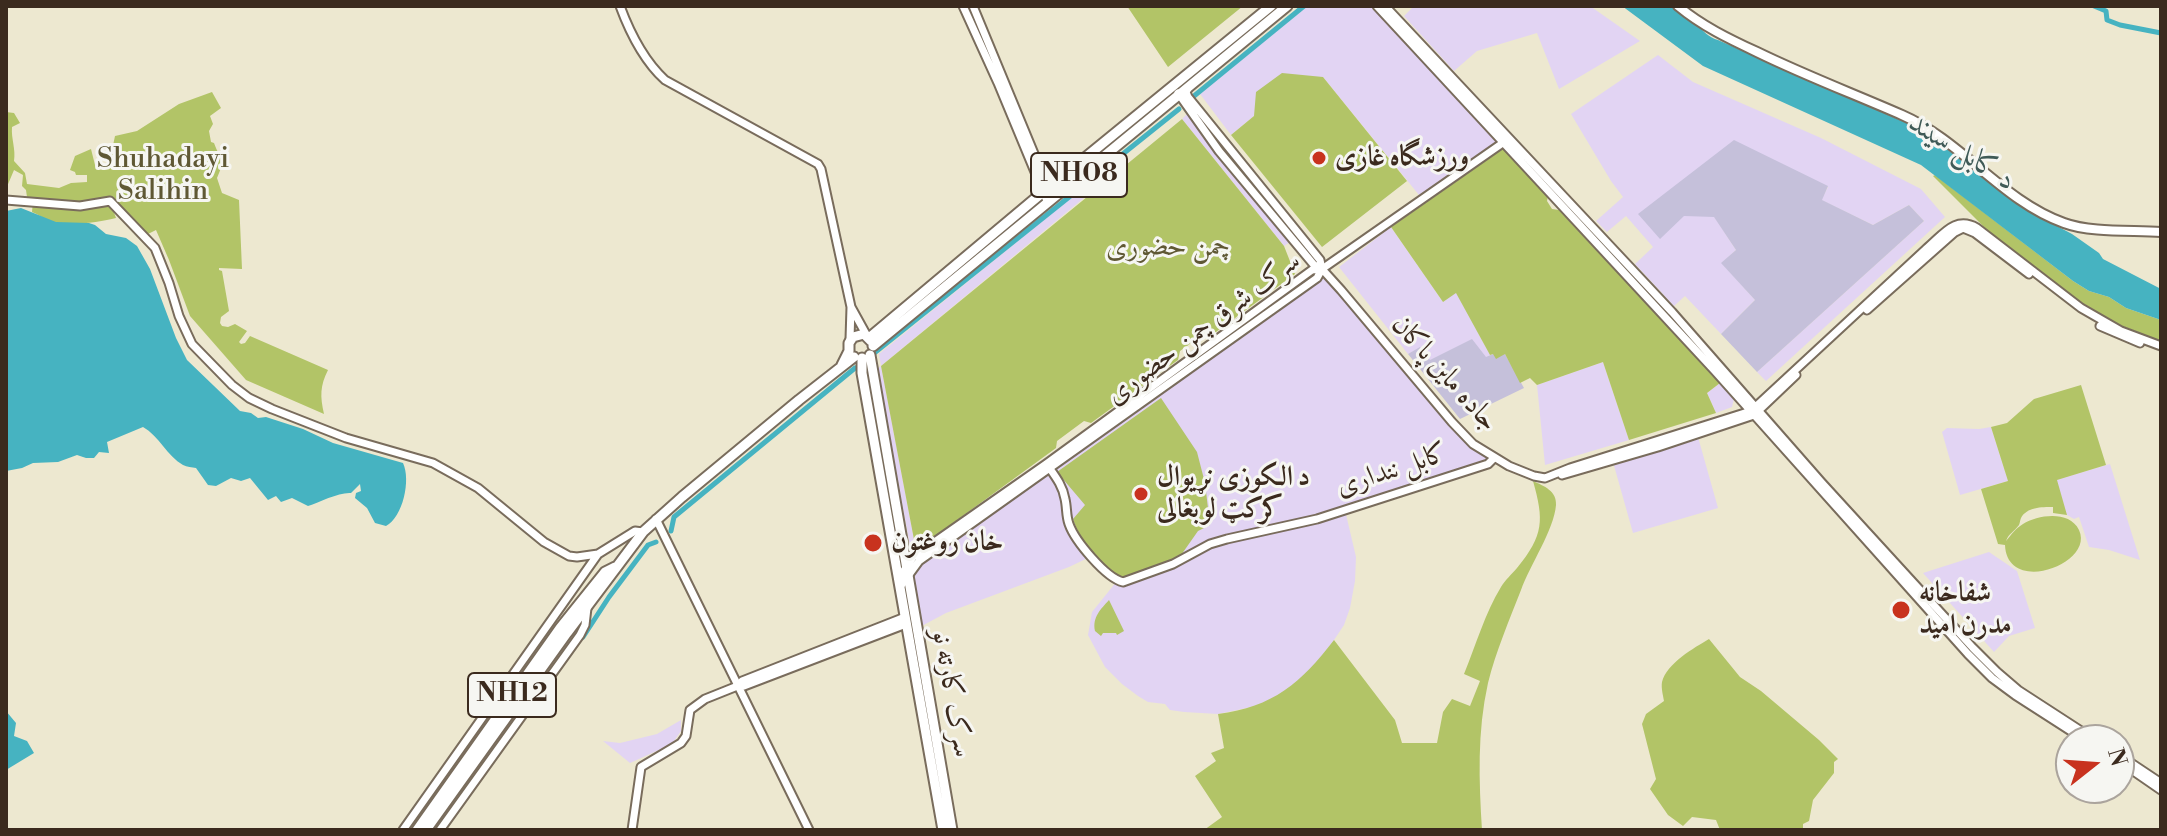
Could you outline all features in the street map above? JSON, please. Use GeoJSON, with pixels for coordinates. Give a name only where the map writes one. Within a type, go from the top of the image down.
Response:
{"type":"FeatureCollection","features":[{"type":"Feature","properties":{"kind":"highway","name":"NH08"},"geometry":{"type":"LineString","coordinates":[[864,349],[1169,88],[1271,6]]}},
{"type":"Feature","properties":{"kind":"highway","name":"NH08"},"geometry":{"type":"LineString","coordinates":[[1048,194],[1287,6]]}},
{"type":"Feature","properties":{"kind":"highway"},"geometry":{"type":"LineString","coordinates":[[1209,56],[1219,61]]}},
{"type":"Feature","properties":{"kind":"highway"},"geometry":{"type":"LineString","coordinates":[[856,335],[864,349],[850,340],[856,335]]}},
{"type":"Feature","properties":{"kind":"highway","name":"NH12"},"geometry":{"type":"LineString","coordinates":[[417,830],[643,532],[864,349]]}},
{"type":"Feature","properties":{"kind":"highway","name":"سرک کارته نو"},"geometry":{"type":"LineString","coordinates":[[864,349],[907,564],[902,580],[905,621],[943,830]]}},
{"type":"Feature","properties":{"kind":"highway","name":"سرک کارته نو"},"geometry":{"type":"LineString","coordinates":[[864,349],[862,373],[877,465],[952,830]]}},
{"type":"Feature","properties":{"kind":"highway","name":"NH12"},"geometry":{"type":"LineString","coordinates":[[426,830],[560,628],[605,572],[615,567]]}},
{"type":"Feature","properties":{"kind":"main road"},"geometry":{"type":"LineString","coordinates":[[620,6],[639,48],[665,80],[818,164],[851,307],[864,349]]}},
{"type":"Feature","properties":{"kind":"main road"},"geometry":{"type":"LineString","coordinates":[[963,6],[1048,194]]}},
{"type":"Feature","properties":{"kind":"main road"},"geometry":{"type":"LineString","coordinates":[[973,6],[1048,194]]}},
{"type":"Feature","properties":{"kind":"main road"},"geometry":{"type":"LineString","coordinates":[[1377,6],[1507,140]]}},
{"type":"Feature","properties":{"kind":"main road"},"geometry":{"type":"LineString","coordinates":[[1385,6],[1997,672],[2018,690],[2070,724]]}},
{"type":"Feature","properties":{"kind":"main road"},"geometry":{"type":"LineString","coordinates":[[1678,6],[1710,29],[1746,47],[1911,120],[2052,218],[2084,227],[2161,232]]}},
{"type":"Feature","properties":{"kind":"main road"},"geometry":{"type":"LineString","coordinates":[[1190,84],[1186,92],[1188,97],[1320,260],[1322,269]]}},
{"type":"Feature","properties":{"kind":"main road"},"geometry":{"type":"LineString","coordinates":[[1169,88],[1179,94],[1229,162],[1314,265],[1322,269]]}},
{"type":"Feature","properties":{"kind":"main road","name":"سرک شرق چمن حضوری"},"geometry":{"type":"LineString","coordinates":[[902,580],[919,561],[1312,270],[1322,269],[1507,140]]}},
{"type":"Feature","properties":{"kind":"main road"},"geometry":{"type":"LineString","coordinates":[[6,200],[80,206],[110,201],[155,248],[192,344],[249,398],[346,438],[433,463],[478,488],[559,552],[577,557],[598,554]]}},
{"type":"Feature","properties":{"kind":"main road","name":"جاده ماین پاکان"},"geometry":{"type":"LineString","coordinates":[[1322,269],[1473,444],[1494,458],[1545,478],[1643,451],[1755,411],[1926,249],[1952,226],[1960,223],[1966,222],[1977,228],[2058,292],[2100,320],[2161,348]]}},
{"type":"Feature","properties":{"kind":"main road"},"geometry":{"type":"LineString","coordinates":[[1755,411],[1963,228],[1975,233],[2062,301],[2098,324],[2119,335],[2161,348]]}},
{"type":"Feature","properties":{"kind":"main road"},"geometry":{"type":"LineString","coordinates":[[850,340],[851,307]]}},
{"type":"Feature","properties":{"kind":"main road"},"geometry":{"type":"LineString","coordinates":[[1755,411],[1968,654],[1992,678],[2060,724]]}},
{"type":"Feature","properties":{"kind":"main road","name":"کابل ننداری"},"geometry":{"type":"LineString","coordinates":[[1048,466],[1065,495],[1072,530],[1103,569],[1123,582],[1173,564],[1210,544],[1317,519],[1488,464],[1494,458]]}},
{"type":"Feature","properties":{"kind":"main road","name":"سرک شرق چمن حضوری"},"geometry":{"type":"LineString","coordinates":[[907,564],[1048,466]]}},
{"type":"Feature","properties":{"kind":"main road"},"geometry":{"type":"LineString","coordinates":[[656,519],[809,830]]}},
{"type":"Feature","properties":{"kind":"main road"},"geometry":{"type":"LineString","coordinates":[[403,830],[598,554],[635,531],[643,532]]}},
{"type":"Feature","properties":{"kind":"main road"},"geometry":{"type":"LineString","coordinates":[[440,830],[580,635],[585,625],[587,606]]}},
{"type":"Feature","properties":{"kind":"main road"},"geometry":{"type":"LineString","coordinates":[[632,830],[641,767],[681,743],[686,736],[690,710],[705,699],[740,685],[742,681],[905,621]]}},
{"type":"Feature","properties":{"kind":"main road"},"geometry":{"type":"LineString","coordinates":[[2135,768],[2161,783]]}},
{"type":"Feature","properties":{"kind":"main road"},"geometry":{"type":"LineString","coordinates":[[2135,770],[2161,790]]}},
{"type":"Feature","properties":{"kind":"shaded area"},"geometry":{"type":"Polygon","coordinates":[[[1307,6],[1373,6],[1497,141],[1419,195],[1323,77],[1254,116],[1231,135],[1200,94],[1307,6]]]}},
{"type":"Feature","properties":{"kind":"shaded area"},"geometry":{"type":"Polygon","coordinates":[[[1414,6],[1590,6],[1640,41],[1559,89],[1537,33],[1477,51],[1454,71],[1404,16],[1414,6]]]}},
{"type":"Feature","properties":{"kind":"shaded area"},"geometry":{"type":"Polygon","coordinates":[[[1658,55],[1693,82],[1821,138],[1921,189],[1945,217],[1766,381],[1757,372],[1924,221],[1909,205],[1873,225],[1821,200],[1828,187],[1684,216],[1714,216],[1736,250],[1722,263],[1755,300],[1721,334],[1685,296],[1674,306],[1635,264],[1653,247],[1626,216],[1607,232],[1596,221],[1623,197],[1571,114],[1658,55]]]}},
{"type":"Feature","properties":{"kind":"shaded area"},"geometry":{"type":"Polygon","coordinates":[[[1187,114],[1290,242],[1284,246],[1182,119],[1187,114]]]}},
{"type":"Feature","properties":{"kind":"shaded area"},"geometry":{"type":"Polygon","coordinates":[[[1734,140],[1828,186],[1822,200],[1873,225],[1909,205],[1924,221],[1757,372],[1721,334],[1755,300],[1721,263],[1736,250],[1714,217],[1684,216],[1660,239],[1638,214],[1734,140]]]}},
{"type":"Feature","properties":{"kind":"shaded area"},"geometry":{"type":"Polygon","coordinates":[[[1109,167],[1114,173],[881,366],[879,354],[1109,167]]]}},
{"type":"Feature","properties":{"kind":"shaded area"},"geometry":{"type":"Polygon","coordinates":[[[1391,227],[1443,302],[1456,292],[1490,355],[1486,358],[1429,360],[1420,348],[1408,354],[1339,267],[1391,227]]]}},
{"type":"Feature","properties":{"kind":"shaded area"},"geometry":{"type":"Polygon","coordinates":[[[1322,269],[1435,400],[1493,461],[1345,510],[1356,557],[1350,608],[1334,640],[1298,682],[1261,705],[1218,714],[1170,710],[1165,704],[1148,702],[1138,696],[1105,667],[1088,635],[1092,612],[1117,581],[1092,556],[946,613],[918,628],[907,564],[1312,270],[1322,269]]]}},
{"type":"Feature","properties":{"kind":"shaded area"},"geometry":{"type":"Polygon","coordinates":[[[1472,339],[1486,357],[1505,354],[1524,388],[1460,419],[1408,354],[1420,347],[1430,360],[1472,339]]]}},
{"type":"Feature","properties":{"kind":"shaded area"},"geometry":{"type":"Polygon","coordinates":[[[1603,362],[1629,440],[1545,465],[1537,385],[1603,362]]]}},
{"type":"Feature","properties":{"kind":"shaded area"},"geometry":{"type":"Polygon","coordinates":[[[881,366],[916,550],[911,551],[877,369],[881,366]]]}},
{"type":"Feature","properties":{"kind":"shaded area"},"geometry":{"type":"Polygon","coordinates":[[[1720,383],[1734,399],[1732,407],[1716,413],[1707,393],[1720,383]]]}},
{"type":"Feature","properties":{"kind":"shaded area"},"geometry":{"type":"Polygon","coordinates":[[[1991,427],[2008,481],[1960,495],[1942,432],[1947,428],[1991,427]]]}},
{"type":"Feature","properties":{"kind":"shaded area"},"geometry":{"type":"Polygon","coordinates":[[[1698,437],[1718,508],[1633,533],[1613,462],[1698,437]]]}},
{"type":"Feature","properties":{"kind":"shaded area"},"geometry":{"type":"Polygon","coordinates":[[[2110,464],[2140,560],[2089,547],[2079,517],[2074,519],[2067,515],[2056,480],[2110,464]]]}},
{"type":"Feature","properties":{"kind":"shaded area"},"geometry":{"type":"Polygon","coordinates":[[[1989,552],[2017,571],[2035,628],[2009,636],[1994,652],[1923,573],[1989,552]]]}},
{"type":"Feature","properties":{"kind":"shaded area"},"geometry":{"type":"Polygon","coordinates":[[[681,720],[681,731],[672,744],[630,763],[603,741],[620,743],[657,734],[681,720]]]}},
{"type":"Feature","properties":{"kind":"green space"},"geometry":{"type":"Polygon","coordinates":[[[1127,6],[1243,6],[1168,67],[1127,6]]]}},
{"type":"Feature","properties":{"kind":"green space","name":"ورزشگاه غازی"},"geometry":{"type":"Polygon","coordinates":[[[1282,73],[1323,77],[1407,181],[1322,247],[1231,135],[1254,116],[1256,92],[1282,73]]]}},
{"type":"Feature","properties":{"kind":"green space","name":"Shuhadayi Salihin"},"geometry":{"type":"Polygon","coordinates":[[[212,92],[221,108],[210,116],[213,124],[209,131],[211,142],[222,160],[217,178],[222,193],[239,200],[242,269],[219,268],[229,311],[221,317],[220,323],[228,327],[235,324],[247,331],[239,342],[241,344],[250,336],[328,370],[322,391],[324,414],[246,380],[190,316],[156,230],[146,235],[112,207],[116,218],[109,220],[74,224],[48,220],[32,212],[33,201],[27,197],[22,186],[23,175],[14,170],[6,189],[6,112],[14,113],[20,123],[12,127],[14,161],[25,173],[27,184],[59,188],[87,182],[87,175],[76,175],[70,170],[75,156],[91,149],[96,169],[108,169],[115,136],[137,131],[179,104],[212,92]]]}},
{"type":"Feature","properties":{"kind":"green space","name":"چمن حضوری"},"geometry":{"type":"Polygon","coordinates":[[[1182,119],[1284,246],[1295,274],[1216,332],[1208,331],[1180,351],[1178,360],[1091,423],[1084,421],[1057,441],[1056,448],[916,550],[881,366],[1182,119]]]}},
{"type":"Feature","properties":{"kind":"green space"},"geometry":{"type":"Polygon","coordinates":[[[1504,148],[1548,196],[1547,201],[1552,209],[1559,210],[1720,383],[1707,393],[1716,413],[1629,440],[1603,362],[1537,385],[1530,378],[1520,383],[1505,354],[1496,359],[1493,354],[1490,355],[1456,293],[1443,302],[1391,227],[1504,148]]]}},
{"type":"Feature","properties":{"kind":"green space"},"geometry":{"type":"Polygon","coordinates":[[[1935,175],[2073,281],[2126,308],[2161,320],[2161,341],[2117,324],[2076,299],[1988,231],[1935,175]]]}},
{"type":"Feature","properties":{"kind":"green space"},"geometry":{"type":"Polygon","coordinates":[[[2081,385],[2106,465],[2057,480],[2067,515],[2053,513],[2053,507],[2031,510],[2024,514],[2006,541],[2023,524],[2037,518],[2061,517],[2068,519],[2079,530],[2080,542],[2074,554],[2049,569],[2034,572],[2020,569],[2009,560],[2005,545],[1998,544],[1981,489],[2008,481],[1991,427],[2007,423],[2034,399],[2081,385]]]}},
{"type":"Feature","properties":{"kind":"green space","name":"د الکوزی نړیوال کرکټ لوبغالی"},"geometry":{"type":"Polygon","coordinates":[[[1161,398],[1197,452],[1205,483],[1210,525],[1198,531],[1179,558],[1129,578],[1121,577],[1095,556],[1081,536],[1073,519],[1085,505],[1057,472],[1161,398]]]}},
{"type":"Feature","properties":{"kind":"green space"},"geometry":{"type":"Polygon","coordinates":[[[1533,481],[1552,493],[1556,505],[1551,525],[1507,625],[1488,683],[1480,738],[1482,830],[1204,830],[1222,817],[1195,776],[1216,761],[1211,753],[1224,748],[1218,714],[1255,706],[1270,699],[1310,669],[1334,640],[1395,720],[1402,743],[1437,743],[1443,712],[1452,699],[1470,706],[1480,681],[1464,674],[1481,629],[1501,587],[1526,556],[1537,536],[1540,517],[1533,481]]]}},
{"type":"Feature","properties":{"kind":"green space"},"geometry":{"type":"Polygon","coordinates":[[[1109,600],[1124,631],[1117,635],[1103,633],[1101,636],[1095,631],[1095,622],[1109,600]]]}},
{"type":"Feature","properties":{"kind":"green space"},"geometry":{"type":"Polygon","coordinates":[[[1709,639],[1740,677],[1761,691],[1838,759],[1834,762],[1834,773],[1813,800],[1809,821],[1803,824],[1803,830],[1720,830],[1716,820],[1692,817],[1683,826],[1668,815],[1650,789],[1656,779],[1642,724],[1646,714],[1664,701],[1662,682],[1669,669],[1709,639]]]}},
{"type":"Feature","properties":{"kind":"water"},"geometry":{"type":"Polygon","coordinates":[[[1622,6],[1673,6],[1712,38],[1920,129],[2036,215],[2072,234],[2103,259],[2161,289],[2161,320],[2126,308],[2073,281],[1921,165],[1703,66],[1622,6]]]}},
{"type":"Feature","properties":{"kind":"water"},"geometry":{"type":"Polygon","coordinates":[[[21,208],[56,222],[89,223],[106,234],[126,238],[137,246],[150,269],[187,360],[240,411],[403,463],[406,488],[397,515],[386,526],[375,523],[367,508],[355,498],[356,493],[361,491],[360,484],[351,493],[308,506],[292,498],[281,502],[276,496],[268,500],[250,478],[241,481],[231,478],[216,486],[208,485],[196,468],[177,461],[143,427],[107,442],[109,453],[99,452],[94,458],[77,455],[58,462],[33,463],[6,471],[6,211],[21,208]]]}},
{"type":"Feature","properties":{"kind":"water"},"geometry":{"type":"Polygon","coordinates":[[[6,711],[16,723],[14,736],[27,741],[34,753],[6,770],[6,711]]]}},
{"type":"Feature","properties":{"kind":"waterway"},"geometry":{"type":"LineString","coordinates":[[1194,96],[1304,6]]}},
{"type":"Feature","properties":{"kind":"waterway"},"geometry":{"type":"LineString","coordinates":[[2094,6],[2106,11],[2107,20],[2161,33]]}},
{"type":"Feature","properties":{"kind":"waterway"},"geometry":{"type":"LineString","coordinates":[[873,354],[1179,109]]}},
{"type":"Feature","properties":{"kind":"waterway"},"geometry":{"type":"LineString","coordinates":[[671,531],[674,517],[855,368]]}},
{"type":"Feature","properties":{"kind":"waterway"},"geometry":{"type":"LineString","coordinates":[[583,637],[648,545],[656,542]]}},
{"type":"Feature","properties":{"kind":"place","name":"ورزشگاه غازی"},"geometry":{"type":"Point","coordinates":[1319,158]}},
{"type":"Feature","properties":{"kind":"place","name":"د الکوزی نړیوال کرکټ لوبغالی"},"geometry":{"type":"Point","coordinates":[1141,494]}},
{"type":"Feature","properties":{"kind":"place","name":"خان روغتون"},"geometry":{"type":"Point","coordinates":[873,543]}},
{"type":"Feature","properties":{"kind":"place","name":"شفاخانه مدرن امید"},"geometry":{"type":"Point","coordinates":[1901,610]}},
{"type":"Feature","properties":{"kind":"water label","name":"د کابل سيند"},"geometry":{"type":"Point","coordinates":[1962,153]}}]}
